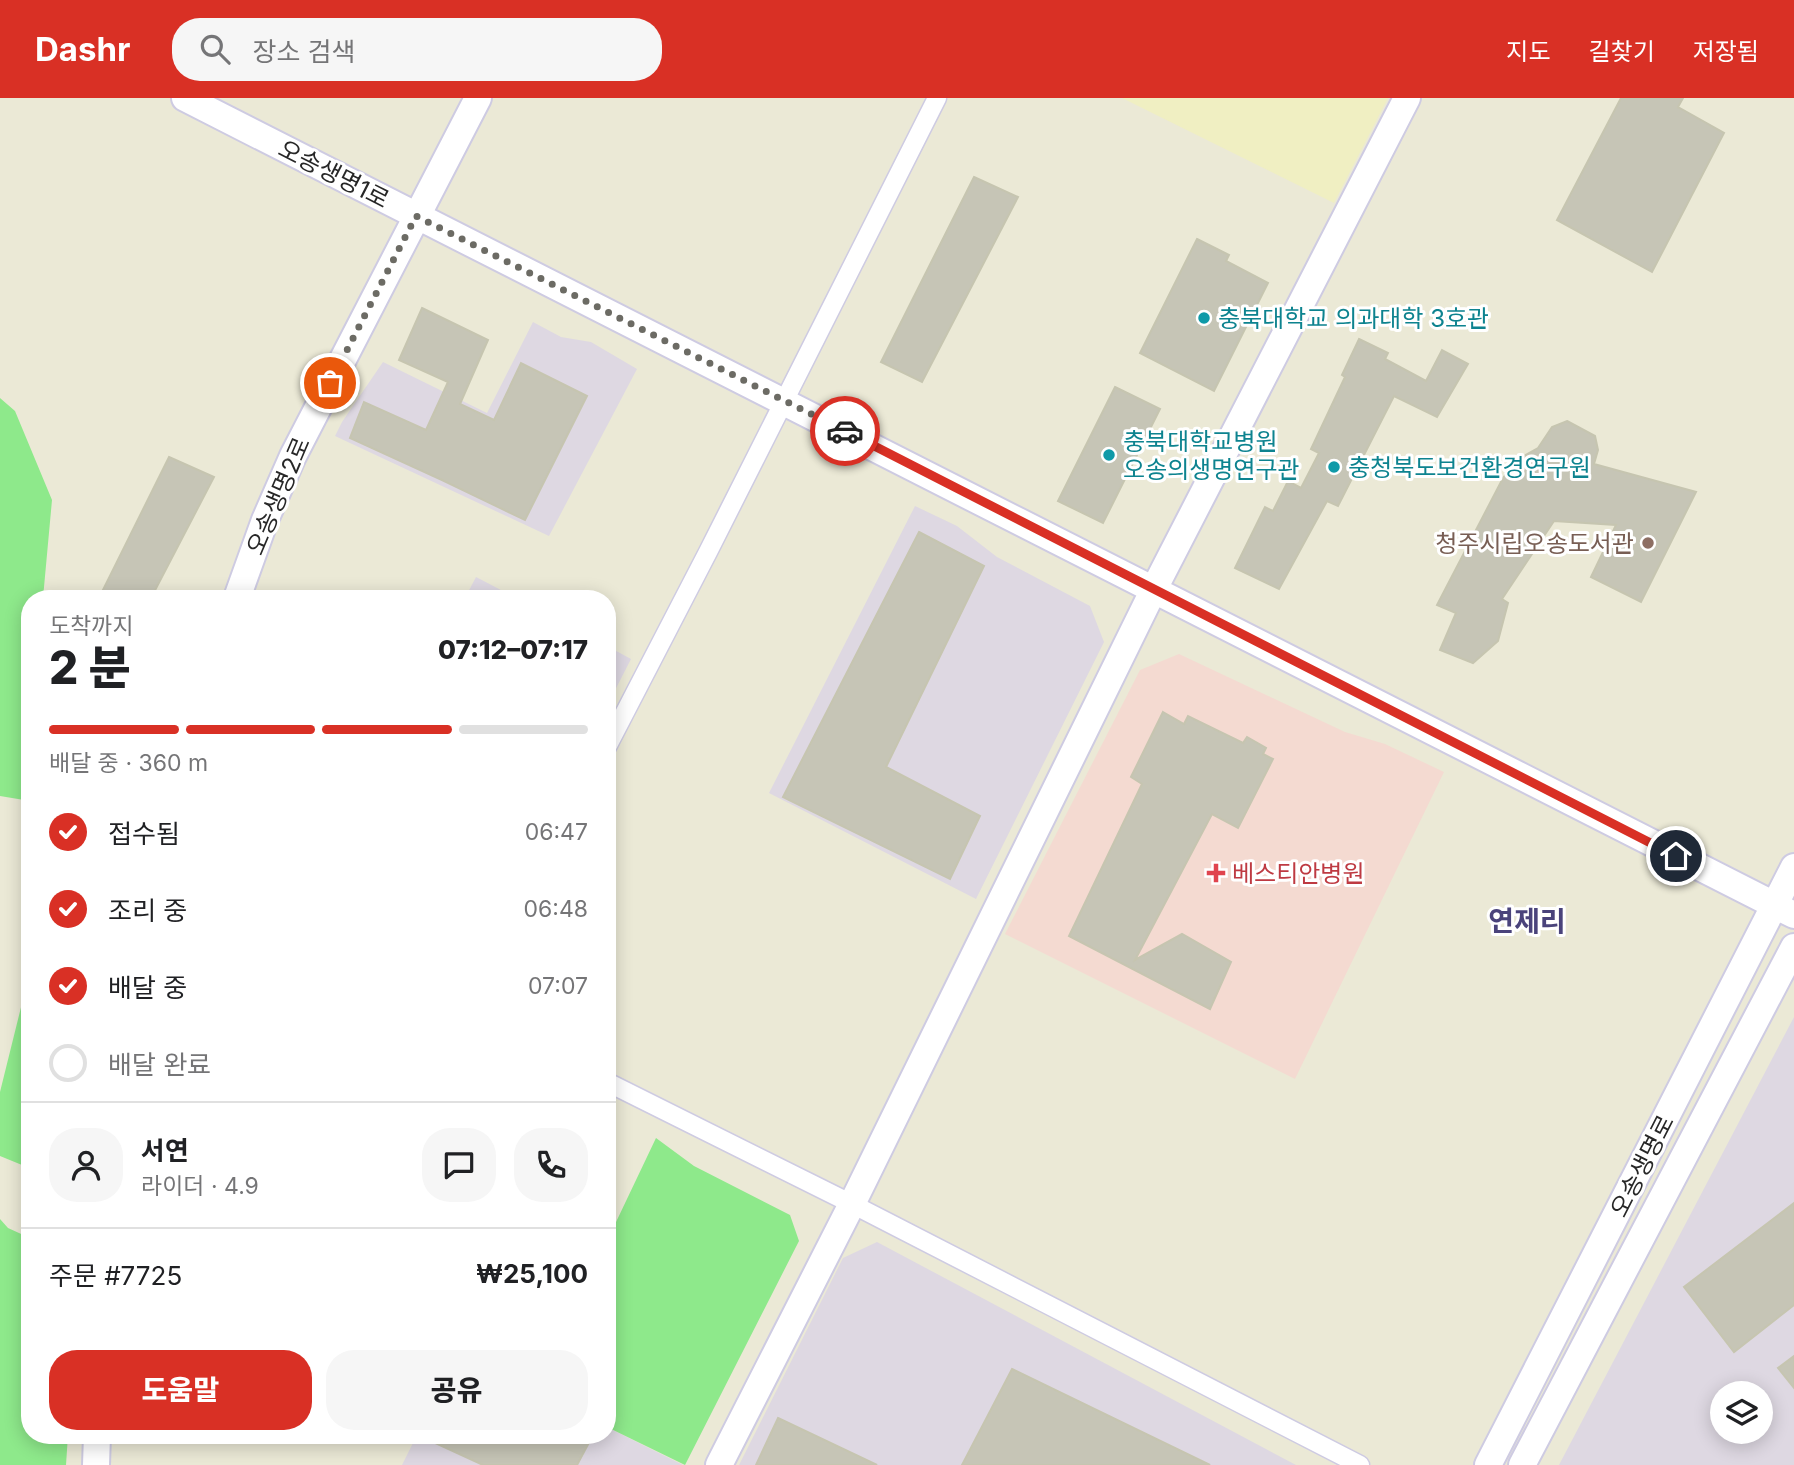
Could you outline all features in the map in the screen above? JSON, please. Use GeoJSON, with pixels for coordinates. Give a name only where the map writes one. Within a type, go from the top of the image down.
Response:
{"type":"FeatureCollection","features":[{"type":"Feature","properties":{"kind":"street","name":"오송생명1로"},"geometry":{"type":"LineString","coordinates":[[186,98],[785,400],[1784,911]]}},
{"type":"Feature","properties":{"kind":"street","name":"오송생명2로"},"geometry":{"type":"LineString","coordinates":[[240,590],[265,520],[293,456],[478,98]]}},
{"type":"Feature","properties":{"kind":"street"},"geometry":{"type":"LineString","coordinates":[[616,729],[937,98]]}},
{"type":"Feature","properties":{"kind":"street"},"geometry":{"type":"LineString","coordinates":[[719,1465],[852,1204],[1154,589],[1407,98]]}},
{"type":"Feature","properties":{"kind":"street","name":"오송생명로"},"geometry":{"type":"LineString","coordinates":[[1488,1465],[1784,911],[1794,867]]}},
{"type":"Feature","properties":{"kind":"street","name":"오송생명로"},"geometry":{"type":"LineString","coordinates":[[1522,1465],[1794,947]]}},
{"type":"Feature","properties":{"kind":"street"},"geometry":{"type":"LineString","coordinates":[[616,1086],[852,1204],[1360,1465]]}},
{"type":"Feature","properties":{"kind":"street"},"geometry":{"type":"LineString","coordinates":[[96,1465],[97,1444]]}},
{"type":"Feature","properties":{"kind":"shaded area"},"geometry":{"type":"Polygon","coordinates":[[[1122,98],[1388,98],[1334,203],[1122,98]]]}},
{"type":"Feature","properties":{"kind":"shaded area"},"geometry":{"type":"Polygon","coordinates":[[[533,322],[561,337],[591,342],[637,369],[549,536],[335,436],[383,362],[487,413],[533,322]]]}},
{"type":"Feature","properties":{"kind":"shaded area"},"geometry":{"type":"Polygon","coordinates":[[[915,506],[957,526],[997,557],[1090,606],[1104,642],[976,899],[769,793],[915,506]]]}},
{"type":"Feature","properties":{"kind":"shaded area"},"geometry":{"type":"Polygon","coordinates":[[[476,577],[501,590],[469,590],[476,577]]]}},
{"type":"Feature","properties":{"kind":"shaded area"},"geometry":{"type":"Polygon","coordinates":[[[616,651],[631,659],[616,688],[616,651]]]}},
{"type":"Feature","properties":{"kind":"shaded area","name":"베스티안병원"},"geometry":{"type":"Polygon","coordinates":[[[1179,654],[1345,732],[1385,744],[1444,772],[1295,1079],[1005,934],[1140,670],[1179,654]]]}},
{"type":"Feature","properties":{"kind":"shaded area"},"geometry":{"type":"Polygon","coordinates":[[[1794,1017],[1794,1465],[1559,1465],[1794,1017]]]}},
{"type":"Feature","properties":{"kind":"shaded area"},"geometry":{"type":"Polygon","coordinates":[[[877,1242],[1296,1465],[739,1465],[843,1258],[877,1242]]]}},
{"type":"Feature","properties":{"kind":"shaded area"},"geometry":{"type":"Polygon","coordinates":[[[616,1432],[683,1465],[402,1465],[412,1444],[616,1444],[616,1432]]]}},
{"type":"Feature","properties":{"kind":"green space"},"geometry":{"type":"Polygon","coordinates":[[[0,398],[15,411],[52,500],[44,590],[21,590],[21,800],[0,796],[0,398]]]}},
{"type":"Feature","properties":{"kind":"green space"},"geometry":{"type":"Polygon","coordinates":[[[21,1007],[21,1165],[0,1156],[0,1092],[21,1007]]]}},
{"type":"Feature","properties":{"kind":"green space"},"geometry":{"type":"Polygon","coordinates":[[[656,1138],[694,1166],[790,1215],[799,1241],[685,1465],[616,1431],[616,1222],[656,1138]]]}},
{"type":"Feature","properties":{"kind":"green space"},"geometry":{"type":"Polygon","coordinates":[[[0,1219],[8,1228],[21,1234],[21,1444],[67,1444],[66,1465],[0,1465],[0,1219]]]}},
{"type":"Feature","properties":{"kind":"building"},"geometry":{"type":"Polygon","coordinates":[[[1621,98],[1683,98],[1678,107],[1724,133],[1652,272],[1557,220],[1621,98]]]}},
{"type":"Feature","properties":{"kind":"building"},"geometry":{"type":"Polygon","coordinates":[[[974,177],[1018,197],[922,382],[881,362],[974,177]]]}},
{"type":"Feature","properties":{"kind":"building","name":"충북대학교 의과대학 3호관"},"geometry":{"type":"Polygon","coordinates":[[[1197,239],[1229,255],[1226,261],[1268,283],[1214,391],[1140,353],[1197,239]]]}},
{"type":"Feature","properties":{"kind":"building"},"geometry":{"type":"Polygon","coordinates":[[[422,308],[488,340],[460,404],[494,420],[521,363],[587,396],[525,520],[350,438],[364,402],[426,430],[448,382],[399,360],[422,308]]]}},
{"type":"Feature","properties":{"kind":"building","name":"충청북도보건환경연구원"},"geometry":{"type":"Polygon","coordinates":[[[1359,339],[1388,353],[1385,359],[1426,381],[1442,350],[1468,364],[1437,417],[1394,396],[1338,506],[1327,501],[1279,589],[1235,568],[1265,507],[1273,511],[1288,481],[1301,488],[1319,453],[1311,449],[1345,377],[1342,375],[1359,339]]]}},
{"type":"Feature","properties":{"kind":"building","name":"충북대학교병원 오송의생명연구관"},"geometry":{"type":"Polygon","coordinates":[[[1115,387],[1160,409],[1103,523],[1058,501],[1115,387]]]}},
{"type":"Feature","properties":{"kind":"building"},"geometry":{"type":"Polygon","coordinates":[[[1567,421],[1595,436],[1598,450],[1594,464],[1696,492],[1641,602],[1591,577],[1616,525],[1554,521],[1502,599],[1508,603],[1498,641],[1473,663],[1440,650],[1456,613],[1437,605],[1503,478],[1517,460],[1538,448],[1552,427],[1567,421]]]}},
{"type":"Feature","properties":{"kind":"building"},"geometry":{"type":"Polygon","coordinates":[[[169,457],[214,477],[155,590],[103,590],[169,457]]]}},
{"type":"Feature","properties":{"kind":"building"},"geometry":{"type":"Polygon","coordinates":[[[919,532],[984,566],[886,767],[980,816],[950,879],[783,797],[919,532]]]}},
{"type":"Feature","properties":{"kind":"building"},"geometry":{"type":"Polygon","coordinates":[[[1163,712],[1184,724],[1188,716],[1243,743],[1247,737],[1266,748],[1263,754],[1273,759],[1238,828],[1212,814],[1135,960],[1182,934],[1231,962],[1210,1009],[1069,936],[1142,784],[1131,777],[1163,712]]]}},
{"type":"Feature","properties":{"kind":"building"},"geometry":{"type":"Polygon","coordinates":[[[1794,1203],[1794,1305],[1734,1352],[1684,1287],[1794,1203]]]}},
{"type":"Feature","properties":{"kind":"building"},"geometry":{"type":"Polygon","coordinates":[[[1794,1356],[1794,1388],[1778,1368],[1794,1356]]]}},
{"type":"Feature","properties":{"kind":"building"},"geometry":{"type":"Polygon","coordinates":[[[1012,1369],[1210,1465],[962,1465],[1012,1369]]]}},
{"type":"Feature","properties":{"kind":"building"},"geometry":{"type":"Polygon","coordinates":[[[778,1418],[877,1465],[756,1465],[778,1418]]]}},
{"type":"Feature","properties":{"kind":"building"},"geometry":{"type":"Polygon","coordinates":[[[438,1444],[588,1444],[577,1465],[483,1465],[438,1444]]]}},
{"type":"Feature","properties":{"kind":"way so far"},"geometry":{"type":"LineString","coordinates":[[330,383],[416,216],[845,431]]}},
{"type":"Feature","properties":{"kind":"place","name":"충북대학교 의과대학 3호관"},"geometry":{"type":"Point","coordinates":[1204,318]}},
{"type":"Feature","properties":{"kind":"place","name":"충북대학교병원 오송의생명연구관"},"geometry":{"type":"Point","coordinates":[1109,455]}},
{"type":"Feature","properties":{"kind":"place","name":"충청북도보건환경연구원"},"geometry":{"type":"Point","coordinates":[1334,467]}},
{"type":"Feature","properties":{"kind":"place","name":"청주시립오송도서관"},"geometry":{"type":"Point","coordinates":[1648,543]}},
{"type":"Feature","properties":{"kind":"place","name":"베스티안병원"},"geometry":{"type":"Point","coordinates":[1216,873]}},
{"type":"Feature","properties":{"kind":"district","name":"연제리"},"geometry":{"type":"Point","coordinates":[1527,921]}},
{"type":"Feature","properties":{"kind":"route"},"geometry":{"type":"LineString","coordinates":[[845,431],[1676,856]]}}]}
